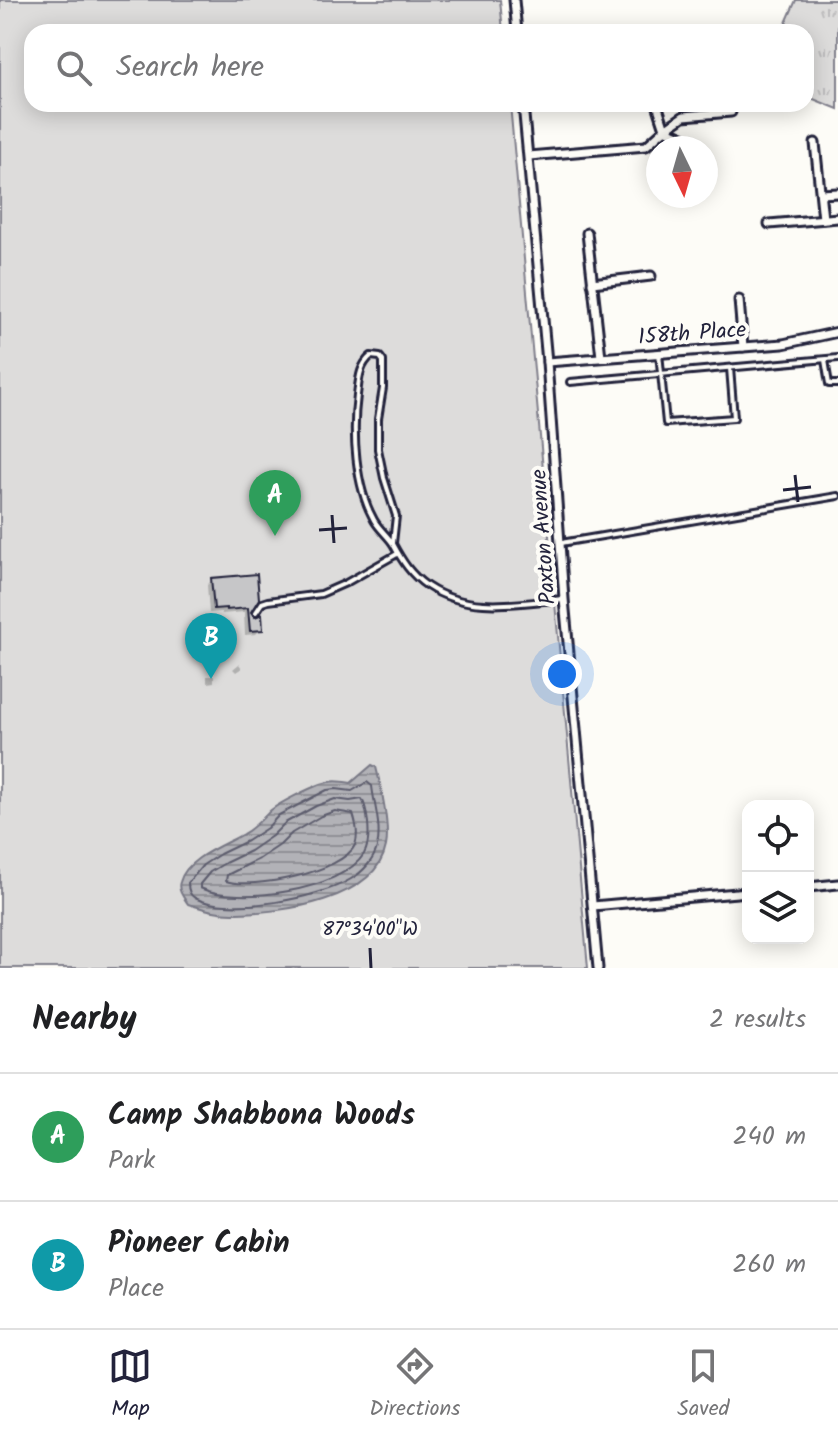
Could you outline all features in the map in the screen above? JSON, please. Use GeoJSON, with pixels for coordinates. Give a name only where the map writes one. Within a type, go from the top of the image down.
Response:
{"type":"FeatureCollection","features":[{"type":"Feature","properties":{"kind":"street"},"geometry":{"type":"LineString","coordinates":[[514,0],[516,24]]}},
{"type":"Feature","properties":{"kind":"street","name":"Paxton Avenue"},"geometry":{"type":"LineString","coordinates":[[524,112],[598,968]]}},
{"type":"Feature","properties":{"kind":"street"},"geometry":{"type":"LineString","coordinates":[[660,112],[665,129],[681,136]]}},
{"type":"Feature","properties":{"kind":"street"},"geometry":{"type":"LineString","coordinates":[[529,156],[646,146],[684,116],[731,112]]}},
{"type":"Feature","properties":{"kind":"street"},"geometry":{"type":"LineString","coordinates":[[815,143],[823,219]]}},
{"type":"Feature","properties":{"kind":"street"},"geometry":{"type":"LineString","coordinates":[[821,194],[838,193]]}},
{"type":"Feature","properties":{"kind":"street"},"geometry":{"type":"LineString","coordinates":[[769,224],[838,218]]}},
{"type":"Feature","properties":{"kind":"street"},"geometry":{"type":"LineString","coordinates":[[587,233],[601,357]]}},
{"type":"Feature","properties":{"kind":"street"},"geometry":{"type":"LineString","coordinates":[[592,283],[651,276]]}},
{"type":"Feature","properties":{"kind":"street"},"geometry":{"type":"LineString","coordinates":[[739,300],[743,347]]}},
{"type":"Feature","properties":{"kind":"street","name":"158th Place"},"geometry":{"type":"LineString","coordinates":[[547,362],[783,344],[838,332]]}},
{"type":"Feature","properties":{"kind":"street"},"geometry":{"type":"LineString","coordinates":[[814,886],[838,884]]}},
{"type":"Feature","properties":{"kind":"street"},"geometry":{"type":"LineString","coordinates":[[593,906],[742,893]]}},
{"type":"Feature","properties":{"kind":"lane"},"geometry":{"type":"LineString","coordinates":[[659,353],[666,423],[734,418],[730,368]]}},
{"type":"Feature","properties":{"kind":"lane"},"geometry":{"type":"LineString","coordinates":[[393,543],[396,516],[381,470],[378,449],[383,361],[377,356],[368,359],[361,367],[355,413],[355,445],[368,506],[397,554],[427,586],[458,601],[488,605],[564,599]]}},
{"type":"Feature","properties":{"kind":"lane"},"geometry":{"type":"LineString","coordinates":[[570,382],[838,358]]}},
{"type":"Feature","properties":{"kind":"lane"},"geometry":{"type":"LineString","coordinates":[[825,359],[829,384],[838,384]]}},
{"type":"Feature","properties":{"kind":"lane"},"geometry":{"type":"LineString","coordinates":[[561,543],[838,496]]}},
{"type":"Feature","properties":{"kind":"lane"},"geometry":{"type":"LineString","coordinates":[[256,612],[262,603],[268,601],[306,597],[332,590],[397,554]]}},
{"type":"Feature","properties":{"kind":"green space"},"geometry":{"type":"Polygon","coordinates":[[[0,0],[500,0],[502,24],[24,24],[24,112],[511,112],[588,968],[0,968],[0,0]]]}},
{"type":"Feature","properties":{"kind":"green space"},"geometry":{"type":"Polygon","coordinates":[[[796,0],[838,0],[838,109],[814,99],[814,24],[786,24],[796,0]]]}},
{"type":"Feature","properties":{"kind":"water"},"geometry":{"type":"Polygon","coordinates":[[[372,765],[376,767],[382,796],[387,838],[379,864],[365,879],[324,900],[277,910],[224,913],[188,904],[179,885],[184,873],[198,859],[247,832],[271,810],[288,800],[325,783],[351,783],[372,765]]]}},
{"type":"Feature","properties":{"kind":"building"},"geometry":{"type":"Polygon","coordinates":[[[257,574],[259,599],[251,612],[255,617],[262,614],[263,630],[250,631],[248,608],[214,609],[211,578],[257,574]]]}},
{"type":"Feature","properties":{"kind":"place","name":"Camp Shabbona Woods"},"geometry":{"type":"Point","coordinates":[275,536]}},
{"type":"Feature","properties":{"kind":"place","name":"Pioneer Cabin"},"geometry":{"type":"Point","coordinates":[211,679]}}]}
